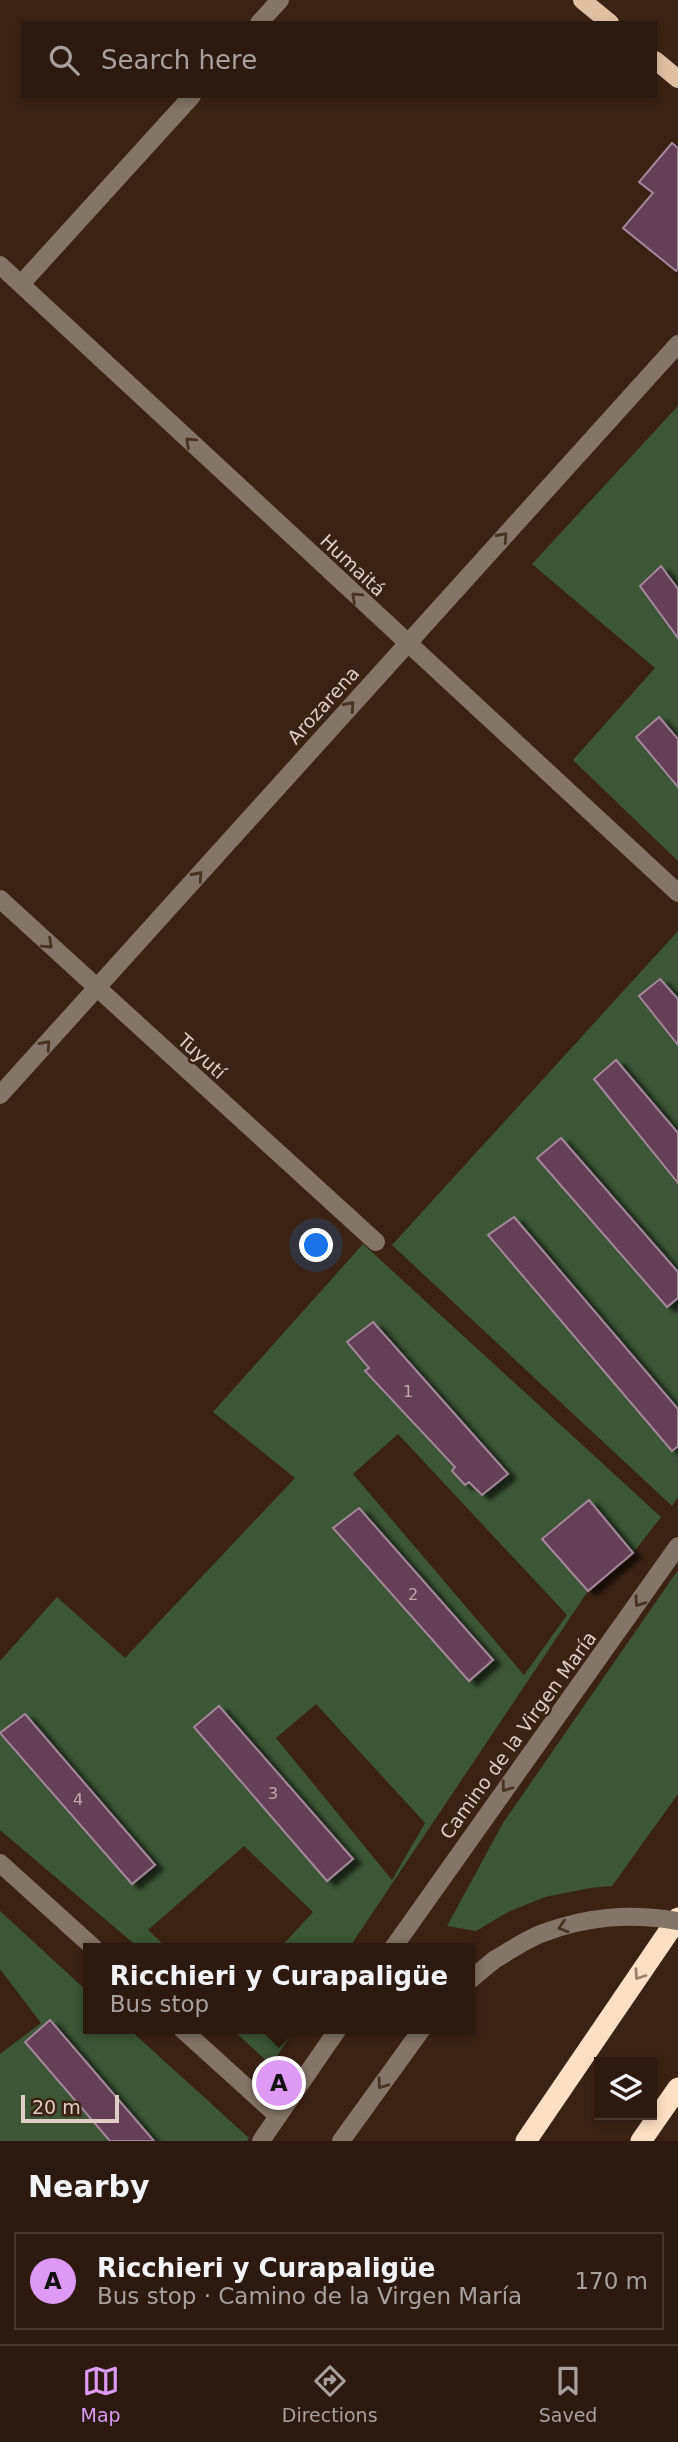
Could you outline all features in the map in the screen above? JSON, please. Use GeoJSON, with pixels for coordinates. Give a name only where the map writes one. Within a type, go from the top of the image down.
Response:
{"type":"FeatureCollection","features":[{"type":"Feature","properties":{"kind":"highway"},"geometry":{"type":"LineString","coordinates":[[526,2141],[678,1920]]}},
{"type":"Feature","properties":{"kind":"highway"},"geometry":{"type":"LineString","coordinates":[[641,2141],[678,2088]]}},
{"type":"Feature","properties":{"kind":"main road"},"geometry":{"type":"LineString","coordinates":[[582,0],[608,21]]}},
{"type":"Feature","properties":{"kind":"main road"},"geometry":{"type":"LineString","coordinates":[[657,62],[678,79]]}},
{"type":"Feature","properties":{"kind":"street"},"geometry":{"type":"LineString","coordinates":[[261,21],[279,0]]}},
{"type":"Feature","properties":{"kind":"street"},"geometry":{"type":"LineString","coordinates":[[22,284],[190,98]]}},
{"type":"Feature","properties":{"kind":"street","name":"Humaitá"},"geometry":{"type":"LineString","coordinates":[[0,265],[406,644],[678,893]]}},
{"type":"Feature","properties":{"kind":"street","name":"Arozarena"},"geometry":{"type":"LineString","coordinates":[[0,1095],[678,344]]}},
{"type":"Feature","properties":{"kind":"street","name":"Tuyutí"},"geometry":{"type":"LineString","coordinates":[[0,899],[376,1242]]}},
{"type":"Feature","properties":{"kind":"street","name":"Camino de la Virgen María"},"geometry":{"type":"LineString","coordinates":[[397,1943],[678,1546]]}},
{"type":"Feature","properties":{"kind":"street"},"geometry":{"type":"LineString","coordinates":[[0,1863],[88,1943]]}},
{"type":"Feature","properties":{"kind":"street"},"geometry":{"type":"LineString","coordinates":[[475,1976],[494,1960],[540,1934],[591,1919],[644,1915],[678,1920]]}},
{"type":"Feature","properties":{"kind":"street"},"geometry":{"type":"LineString","coordinates":[[188,2034],[278,2116]]}},
{"type":"Feature","properties":{"kind":"street"},"geometry":{"type":"LineString","coordinates":[[261,2141],[335,2034]]}},
{"type":"Feature","properties":{"kind":"street"},"geometry":{"type":"LineString","coordinates":[[341,2141],[418,2034]]}},
{"type":"Feature","properties":{"kind":"green space"},"geometry":{"type":"Polygon","coordinates":[[[678,406],[678,589],[661,566],[678,638],[678,739],[659,717],[636,737],[678,787],[678,861],[573,760],[655,668],[532,564],[678,406]]]}},
{"type":"Feature","properties":{"kind":"green space"},"geometry":{"type":"Polygon","coordinates":[[[678,931],[678,999],[660,979],[639,997],[678,1045],[678,1133],[616,1061],[594,1079],[678,1183],[678,1409],[514,1217],[488,1235],[672,1450],[678,1446],[678,1497],[672,1506],[392,1245],[678,931]]]}},
{"type":"Feature","properties":{"kind":"green space"},"geometry":{"type":"Polygon","coordinates":[[[363,1244],[661,1517],[633,1553],[589,1500],[542,1538],[588,1591],[352,1943],[285,1943],[313,1912],[244,1846],[148,1930],[162,1943],[133,1943],[0,1830],[0,1661],[57,1597],[125,1658],[295,1478],[213,1412],[363,1244]],[[373,1322],[347,1342],[369,1368],[365,1371],[455,1467],[465,1485],[469,1482],[482,1495],[508,1474],[373,1322]],[[398,1434],[353,1474],[524,1675],[567,1615],[398,1434]],[[360,1509],[334,1528],[469,1681],[493,1660],[360,1509]],[[316,1704],[276,1738],[392,1880],[425,1823],[316,1704]],[[220,1706],[194,1727],[328,1881],[352,1859],[220,1706]]]}},
{"type":"Feature","properties":{"kind":"green space"},"geometry":{"type":"Polygon","coordinates":[[[678,1570],[678,1794],[612,1886],[545,1897],[508,1912],[476,1931],[447,1926],[503,1823],[678,1570]]]}},
{"type":"Feature","properties":{"kind":"green space"},"geometry":{"type":"Polygon","coordinates":[[[0,1911],[83,1987],[83,2034],[135,2034],[249,2138],[247,2141],[154,2141],[50,2020],[25,2042],[110,2141],[0,2141],[0,2054],[41,2023],[0,1969],[0,1911]]]}},
{"type":"Feature","properties":{"kind":"green space"},"geometry":{"type":"Polygon","coordinates":[[[237,2034],[292,2034],[271,2065],[237,2034]]]}},
{"type":"Feature","properties":{"kind":"building"},"geometry":{"type":"Polygon","coordinates":[[[672,143],[678,148],[676,271],[623,228],[653,193],[639,182],[672,143]]]}},
{"type":"Feature","properties":{"kind":"building"},"geometry":{"type":"Polygon","coordinates":[[[661,566],[678,589],[678,638],[640,586],[661,566]]]}},
{"type":"Feature","properties":{"kind":"building"},"geometry":{"type":"Polygon","coordinates":[[[659,717],[678,739],[678,787],[636,737],[659,717]]]}},
{"type":"Feature","properties":{"kind":"building"},"geometry":{"type":"Polygon","coordinates":[[[660,979],[678,999],[678,1045],[639,996],[660,979]]]}},
{"type":"Feature","properties":{"kind":"building"},"geometry":{"type":"Polygon","coordinates":[[[616,1060],[678,1133],[678,1183],[594,1079],[616,1060]]]}},
{"type":"Feature","properties":{"kind":"building"},"geometry":{"type":"Polygon","coordinates":[[[561,1138],[678,1272],[678,1298],[667,1307],[537,1158],[561,1138]]]}},
{"type":"Feature","properties":{"kind":"building"},"geometry":{"type":"Polygon","coordinates":[[[514,1217],[678,1409],[678,1446],[672,1451],[488,1235],[514,1217]]]}},
{"type":"Feature","properties":{"kind":"building"},"geometry":{"type":"Polygon","coordinates":[[[373,1322],[508,1474],[482,1495],[469,1482],[465,1485],[452,1471],[455,1467],[365,1371],[369,1368],[347,1342],[373,1322]]]}},
{"type":"Feature","properties":{"kind":"building"},"geometry":{"type":"Polygon","coordinates":[[[589,1500],[633,1553],[588,1591],[542,1539],[589,1500]]]}},
{"type":"Feature","properties":{"kind":"building"},"geometry":{"type":"Polygon","coordinates":[[[359,1508],[493,1660],[469,1681],[333,1528],[359,1508]]]}},
{"type":"Feature","properties":{"kind":"building"},"geometry":{"type":"Polygon","coordinates":[[[219,1706],[353,1859],[327,1881],[194,1727],[219,1706]]]}},
{"type":"Feature","properties":{"kind":"building"},"geometry":{"type":"Polygon","coordinates":[[[25,1714],[155,1865],[132,1884],[0,1733],[25,1714]]]}},
{"type":"Feature","properties":{"kind":"building"},"geometry":{"type":"Polygon","coordinates":[[[50,2020],[154,2141],[110,2141],[25,2042],[50,2020]]]}},
{"type":"Feature","properties":{"kind":"place","name":"Ricchieri y Curapaligüe"},"geometry":{"type":"Point","coordinates":[279,2083]}}]}
